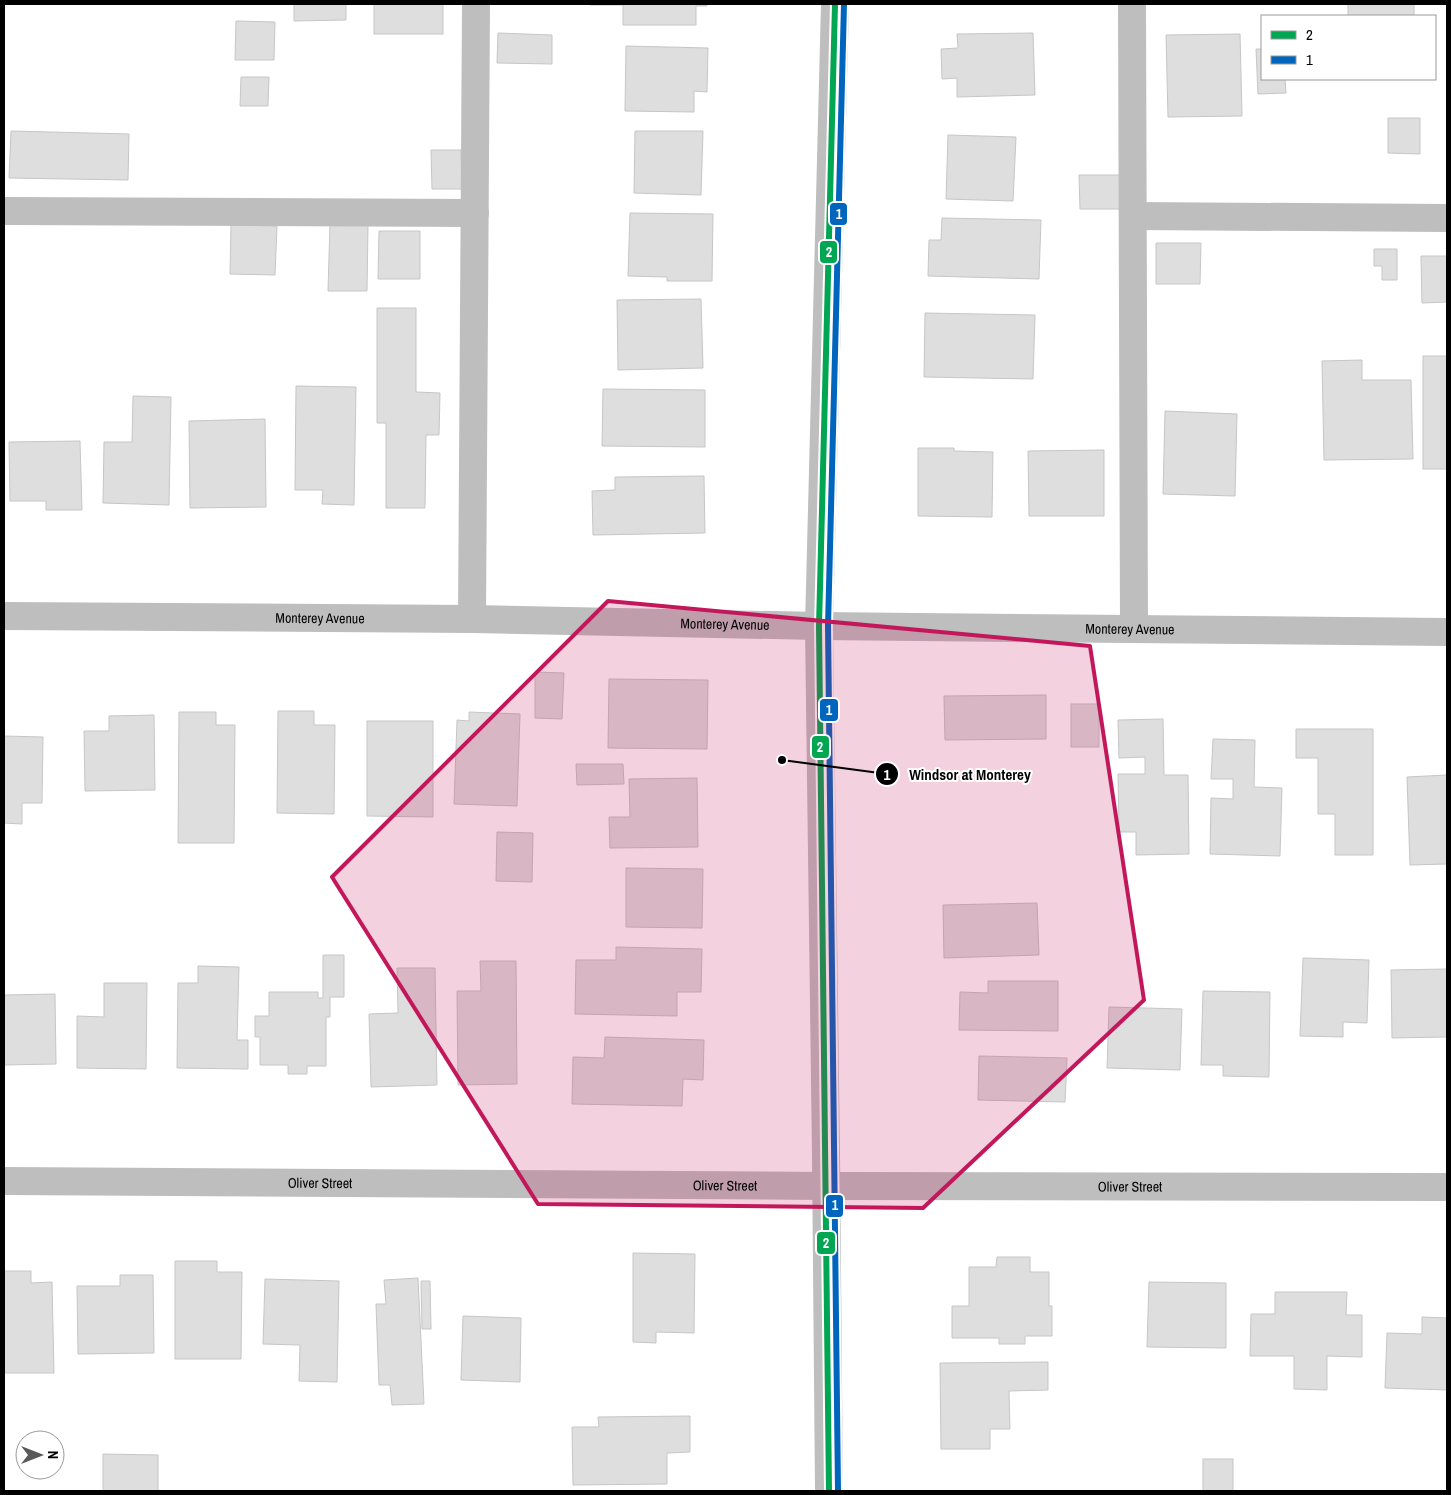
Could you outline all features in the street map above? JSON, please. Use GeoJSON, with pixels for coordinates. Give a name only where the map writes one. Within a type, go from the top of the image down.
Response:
{"type":"FeatureCollection","features":[{"type":"Feature","properties":{"kind":"street"},"geometry":{"type":"LineString","coordinates":[[472,619],[476,4]]}},
{"type":"Feature","properties":{"kind":"street"},"geometry":{"type":"LineString","coordinates":[[829,1491],[819,626],[835,4]]}},
{"type":"Feature","properties":{"kind":"street"},"geometry":{"type":"LineString","coordinates":[[1132,4],[1134,628]]}},
{"type":"Feature","properties":{"kind":"street"},"geometry":{"type":"LineString","coordinates":[[4,211],[475,213]]}},
{"type":"Feature","properties":{"kind":"street"},"geometry":{"type":"LineString","coordinates":[[1133,216],[1447,218]]}},
{"type":"Feature","properties":{"kind":"street","name":"Monterey Avenue"},"geometry":{"type":"LineString","coordinates":[[4,616],[472,619],[819,626],[1447,632]]}},
{"type":"Feature","properties":{"kind":"street","name":"Oliver Street"},"geometry":{"type":"LineString","coordinates":[[4,1181],[826,1186],[1447,1187]]}},
{"type":"Feature","properties":{"kind":"highlighted area"},"geometry":{"type":"Polygon","coordinates":[[[608,601],[1090,646],[1144,1000],[923,1208],[538,1204],[332,877],[608,601]]]}},
{"type":"Feature","properties":{"kind":"building"},"geometry":{"type":"Polygon","coordinates":[[[294,4],[346,4],[346,20],[294,21],[294,4]]]}},
{"type":"Feature","properties":{"kind":"building"},"geometry":{"type":"Polygon","coordinates":[[[374,4],[443,4],[443,34],[374,34],[374,4]]]}},
{"type":"Feature","properties":{"kind":"building"},"geometry":{"type":"Polygon","coordinates":[[[590,4],[707,4],[707,6],[696,6],[696,25],[623,25],[623,5],[590,4]]]}},
{"type":"Feature","properties":{"kind":"building"},"geometry":{"type":"Polygon","coordinates":[[[1348,4],[1414,4],[1414,15],[1348,15],[1348,4]]]}},
{"type":"Feature","properties":{"kind":"building"},"geometry":{"type":"Polygon","coordinates":[[[236,21],[275,22],[274,60],[235,60],[236,21]]]}},
{"type":"Feature","properties":{"kind":"building"},"geometry":{"type":"Polygon","coordinates":[[[498,33],[552,35],[552,64],[497,63],[498,33]]]}},
{"type":"Feature","properties":{"kind":"building"},"geometry":{"type":"Polygon","coordinates":[[[1033,33],[1035,95],[957,97],[957,78],[942,79],[941,49],[958,48],[957,34],[1033,33]]]}},
{"type":"Feature","properties":{"kind":"building"},"geometry":{"type":"Polygon","coordinates":[[[1240,34],[1242,116],[1168,117],[1166,35],[1240,34]]]}},
{"type":"Feature","properties":{"kind":"building"},"geometry":{"type":"Polygon","coordinates":[[[626,46],[708,48],[707,92],[694,91],[694,112],[625,111],[626,46]]]}},
{"type":"Feature","properties":{"kind":"building"},"geometry":{"type":"Polygon","coordinates":[[[1256,49],[1261,49],[1261,80],[1285,80],[1286,93],[1258,94],[1256,49]]]}},
{"type":"Feature","properties":{"kind":"building"},"geometry":{"type":"Polygon","coordinates":[[[241,77],[269,77],[268,106],[240,106],[241,77]]]}},
{"type":"Feature","properties":{"kind":"building"},"geometry":{"type":"Polygon","coordinates":[[[1388,118],[1420,118],[1420,154],[1388,153],[1388,118]]]}},
{"type":"Feature","properties":{"kind":"building"},"geometry":{"type":"Polygon","coordinates":[[[11,131],[129,134],[128,180],[9,178],[11,131]]]}},
{"type":"Feature","properties":{"kind":"building"},"geometry":{"type":"Polygon","coordinates":[[[635,131],[703,131],[701,195],[634,193],[635,131]]]}},
{"type":"Feature","properties":{"kind":"building"},"geometry":{"type":"Polygon","coordinates":[[[948,135],[1016,137],[1013,201],[946,199],[948,135]]]}},
{"type":"Feature","properties":{"kind":"building"},"geometry":{"type":"Polygon","coordinates":[[[431,150],[461,150],[462,189],[432,189],[431,150]]]}},
{"type":"Feature","properties":{"kind":"building"},"geometry":{"type":"Polygon","coordinates":[[[1079,175],[1121,175],[1122,209],[1080,209],[1079,175]]]}},
{"type":"Feature","properties":{"kind":"building"},"geometry":{"type":"Polygon","coordinates":[[[630,213],[713,214],[712,281],[667,281],[667,277],[628,276],[630,213]]]}},
{"type":"Feature","properties":{"kind":"building"},"geometry":{"type":"Polygon","coordinates":[[[942,218],[1041,220],[1039,279],[928,276],[929,240],[941,240],[942,218]]]}},
{"type":"Feature","properties":{"kind":"building"},"geometry":{"type":"Polygon","coordinates":[[[330,224],[368,225],[367,291],[328,291],[330,224]]]}},
{"type":"Feature","properties":{"kind":"building"},"geometry":{"type":"Polygon","coordinates":[[[231,225],[277,226],[275,275],[230,274],[231,225]]]}},
{"type":"Feature","properties":{"kind":"building"},"geometry":{"type":"Polygon","coordinates":[[[379,231],[420,231],[420,279],[378,279],[379,231]]]}},
{"type":"Feature","properties":{"kind":"building"},"geometry":{"type":"Polygon","coordinates":[[[1156,243],[1201,243],[1200,284],[1156,284],[1156,243]]]}},
{"type":"Feature","properties":{"kind":"building"},"geometry":{"type":"Polygon","coordinates":[[[1374,249],[1397,249],[1397,280],[1382,280],[1382,266],[1374,266],[1374,249]]]}},
{"type":"Feature","properties":{"kind":"building"},"geometry":{"type":"Polygon","coordinates":[[[1421,256],[1447,256],[1447,302],[1422,303],[1421,256]]]}},
{"type":"Feature","properties":{"kind":"building"},"geometry":{"type":"Polygon","coordinates":[[[701,299],[703,368],[618,370],[617,300],[701,299]]]}},
{"type":"Feature","properties":{"kind":"building"},"geometry":{"type":"Polygon","coordinates":[[[377,308],[416,308],[416,392],[440,393],[439,435],[426,435],[425,508],[386,508],[386,423],[377,423],[377,308]]]}},
{"type":"Feature","properties":{"kind":"building"},"geometry":{"type":"Polygon","coordinates":[[[925,313],[1035,315],[1033,379],[924,377],[925,313]]]}},
{"type":"Feature","properties":{"kind":"building"},"geometry":{"type":"Polygon","coordinates":[[[1423,356],[1447,356],[1447,469],[1423,469],[1423,356]]]}},
{"type":"Feature","properties":{"kind":"building"},"geometry":{"type":"Polygon","coordinates":[[[1362,360],[1362,380],[1411,380],[1413,459],[1324,460],[1322,361],[1362,360]]]}},
{"type":"Feature","properties":{"kind":"building"},"geometry":{"type":"Polygon","coordinates":[[[296,386],[356,387],[354,505],[322,504],[323,490],[295,490],[296,386]]]}},
{"type":"Feature","properties":{"kind":"building"},"geometry":{"type":"Polygon","coordinates":[[[603,389],[705,390],[705,447],[602,446],[603,389]]]}},
{"type":"Feature","properties":{"kind":"building"},"geometry":{"type":"Polygon","coordinates":[[[133,396],[171,397],[169,505],[103,503],[104,442],[132,442],[133,396]]]}},
{"type":"Feature","properties":{"kind":"building"},"geometry":{"type":"Polygon","coordinates":[[[1165,411],[1237,414],[1235,496],[1163,494],[1165,411]]]}},
{"type":"Feature","properties":{"kind":"building"},"geometry":{"type":"Polygon","coordinates":[[[265,419],[266,507],[190,508],[189,421],[265,419]]]}},
{"type":"Feature","properties":{"kind":"building"},"geometry":{"type":"Polygon","coordinates":[[[80,441],[82,510],[46,510],[46,501],[10,501],[9,442],[80,441]]]}},
{"type":"Feature","properties":{"kind":"building"},"geometry":{"type":"Polygon","coordinates":[[[918,448],[954,448],[954,451],[993,452],[992,517],[918,516],[918,448]]]}},
{"type":"Feature","properties":{"kind":"building"},"geometry":{"type":"Polygon","coordinates":[[[1104,450],[1104,516],[1029,516],[1028,451],[1104,450]]]}},
{"type":"Feature","properties":{"kind":"building"},"geometry":{"type":"Polygon","coordinates":[[[704,476],[705,533],[593,535],[592,491],[615,490],[615,477],[704,476]]]}},
{"type":"Feature","properties":{"kind":"building"},"geometry":{"type":"Polygon","coordinates":[[[535,672],[564,673],[562,719],[535,718],[535,672]]]}},
{"type":"Feature","properties":{"kind":"building"},"geometry":{"type":"Polygon","coordinates":[[[609,679],[708,680],[707,749],[608,748],[609,679]]]}},
{"type":"Feature","properties":{"kind":"building"},"geometry":{"type":"Polygon","coordinates":[[[1046,695],[1046,739],[945,740],[944,696],[1046,695]]]}},
{"type":"Feature","properties":{"kind":"building"},"geometry":{"type":"Polygon","coordinates":[[[1071,704],[1099,704],[1099,747],[1071,747],[1071,704]]]}},
{"type":"Feature","properties":{"kind":"building"},"geometry":{"type":"Polygon","coordinates":[[[278,711],[314,711],[314,725],[335,725],[334,814],[277,813],[278,711]]]}},
{"type":"Feature","properties":{"kind":"building"},"geometry":{"type":"Polygon","coordinates":[[[179,712],[216,712],[216,725],[235,725],[234,843],[178,843],[179,712]]]}},
{"type":"Feature","properties":{"kind":"building"},"geometry":{"type":"Polygon","coordinates":[[[469,712],[520,714],[517,806],[454,804],[457,720],[469,721],[469,712]]]}},
{"type":"Feature","properties":{"kind":"building"},"geometry":{"type":"Polygon","coordinates":[[[154,715],[155,790],[85,791],[84,731],[109,731],[109,716],[154,715]]]}},
{"type":"Feature","properties":{"kind":"building"},"geometry":{"type":"Polygon","coordinates":[[[1163,719],[1164,775],[1188,775],[1189,854],[1136,855],[1136,832],[1119,832],[1118,774],[1145,774],[1145,757],[1119,758],[1118,720],[1163,719]]]}},
{"type":"Feature","properties":{"kind":"building"},"geometry":{"type":"Polygon","coordinates":[[[367,721],[433,721],[433,817],[367,816],[367,721]]]}},
{"type":"Feature","properties":{"kind":"building"},"geometry":{"type":"Polygon","coordinates":[[[1296,729],[1373,729],[1373,855],[1335,855],[1335,814],[1318,814],[1318,758],[1296,758],[1296,729]]]}},
{"type":"Feature","properties":{"kind":"building"},"geometry":{"type":"Polygon","coordinates":[[[4,736],[43,737],[42,803],[22,803],[22,824],[4,823],[4,736]]]}},
{"type":"Feature","properties":{"kind":"building"},"geometry":{"type":"Polygon","coordinates":[[[1213,739],[1255,740],[1254,787],[1282,788],[1280,856],[1210,854],[1211,798],[1233,799],[1233,779],[1211,779],[1213,739]]]}},
{"type":"Feature","properties":{"kind":"building"},"geometry":{"type":"Polygon","coordinates":[[[576,764],[623,764],[624,784],[577,785],[576,764]]]}},
{"type":"Feature","properties":{"kind":"building"},"geometry":{"type":"Polygon","coordinates":[[[1447,775],[1447,864],[1410,865],[1407,777],[1447,775]]]}},
{"type":"Feature","properties":{"kind":"building"},"geometry":{"type":"Polygon","coordinates":[[[697,778],[698,847],[610,848],[609,817],[630,817],[629,779],[697,778]]]}},
{"type":"Feature","properties":{"kind":"building"},"geometry":{"type":"Polygon","coordinates":[[[497,832],[533,833],[532,882],[496,881],[497,832]]]}},
{"type":"Feature","properties":{"kind":"building"},"geometry":{"type":"Polygon","coordinates":[[[626,868],[703,869],[702,928],[626,927],[626,868]]]}},
{"type":"Feature","properties":{"kind":"building"},"geometry":{"type":"Polygon","coordinates":[[[1037,903],[1039,955],[944,958],[943,905],[1037,903]]]}},
{"type":"Feature","properties":{"kind":"building"},"geometry":{"type":"Polygon","coordinates":[[[616,947],[702,949],[701,992],[677,992],[677,1016],[575,1014],[576,960],[616,960],[616,947]]]}},
{"type":"Feature","properties":{"kind":"building"},"geometry":{"type":"Polygon","coordinates":[[[323,955],[344,955],[344,997],[330,997],[330,1017],[326,1017],[326,1066],[307,1066],[307,1074],[288,1074],[288,1065],[260,1065],[260,1037],[255,1037],[255,1016],[269,1016],[269,992],[318,992],[318,998],[323,998],[323,955]]]}},
{"type":"Feature","properties":{"kind":"building"},"geometry":{"type":"Polygon","coordinates":[[[1303,958],[1369,960],[1367,1023],[1343,1022],[1343,1037],[1300,1036],[1303,958]]]}},
{"type":"Feature","properties":{"kind":"building"},"geometry":{"type":"Polygon","coordinates":[[[480,961],[516,961],[517,1084],[458,1085],[457,991],[481,991],[480,961]]]}},
{"type":"Feature","properties":{"kind":"building"},"geometry":{"type":"Polygon","coordinates":[[[198,966],[239,967],[237,1040],[248,1040],[248,1069],[177,1068],[178,983],[198,983],[198,966]]]}},
{"type":"Feature","properties":{"kind":"building"},"geometry":{"type":"Polygon","coordinates":[[[397,968],[435,968],[437,1085],[371,1087],[369,1014],[398,1013],[397,968]]]}},
{"type":"Feature","properties":{"kind":"building"},"geometry":{"type":"Polygon","coordinates":[[[1447,969],[1447,1037],[1392,1038],[1391,970],[1447,969]]]}},
{"type":"Feature","properties":{"kind":"building"},"geometry":{"type":"Polygon","coordinates":[[[988,981],[1058,981],[1058,1031],[959,1030],[960,992],[988,993],[988,981]]]}},
{"type":"Feature","properties":{"kind":"building"},"geometry":{"type":"Polygon","coordinates":[[[104,983],[147,983],[146,1069],[77,1068],[77,1016],[104,1017],[104,983]]]}},
{"type":"Feature","properties":{"kind":"building"},"geometry":{"type":"Polygon","coordinates":[[[1203,991],[1270,992],[1269,1077],[1223,1076],[1223,1065],[1201,1065],[1203,991]]]}},
{"type":"Feature","properties":{"kind":"building"},"geometry":{"type":"Polygon","coordinates":[[[55,994],[56,1064],[4,1065],[4,995],[55,994]]]}},
{"type":"Feature","properties":{"kind":"building"},"geometry":{"type":"Polygon","coordinates":[[[1109,1007],[1182,1009],[1180,1070],[1107,1068],[1109,1007]]]}},
{"type":"Feature","properties":{"kind":"building"},"geometry":{"type":"Polygon","coordinates":[[[605,1037],[704,1040],[703,1080],[683,1079],[682,1106],[572,1104],[573,1057],[604,1058],[605,1037]]]}},
{"type":"Feature","properties":{"kind":"building"},"geometry":{"type":"Polygon","coordinates":[[[979,1056],[1067,1058],[1065,1102],[978,1100],[979,1056]]]}},
{"type":"Feature","properties":{"kind":"building"},"geometry":{"type":"Polygon","coordinates":[[[633,1253],[695,1254],[694,1333],[656,1332],[656,1343],[633,1342],[633,1253]]]}},
{"type":"Feature","properties":{"kind":"building"},"geometry":{"type":"Polygon","coordinates":[[[997,1257],[1030,1257],[1030,1272],[1049,1272],[1049,1306],[1052,1306],[1052,1336],[1025,1336],[1025,1344],[999,1344],[999,1338],[952,1338],[952,1306],[969,1306],[969,1267],[996,1267],[997,1257]]]}},
{"type":"Feature","properties":{"kind":"building"},"geometry":{"type":"Polygon","coordinates":[[[175,1261],[217,1261],[217,1272],[242,1272],[241,1359],[175,1359],[175,1261]]]}},
{"type":"Feature","properties":{"kind":"building"},"geometry":{"type":"Polygon","coordinates":[[[4,1271],[31,1271],[31,1283],[52,1282],[54,1373],[4,1373],[4,1271]]]}},
{"type":"Feature","properties":{"kind":"building"},"geometry":{"type":"Polygon","coordinates":[[[120,1275],[153,1275],[154,1353],[78,1354],[77,1286],[120,1286],[120,1275]]]}},
{"type":"Feature","properties":{"kind":"building"},"geometry":{"type":"Polygon","coordinates":[[[418,1278],[424,1404],[392,1405],[390,1385],[379,1385],[376,1304],[386,1304],[384,1280],[418,1278]]]}},
{"type":"Feature","properties":{"kind":"building"},"geometry":{"type":"Polygon","coordinates":[[[265,1279],[339,1281],[337,1382],[299,1381],[300,1345],[263,1344],[265,1279]]]}},
{"type":"Feature","properties":{"kind":"building"},"geometry":{"type":"Polygon","coordinates":[[[421,1281],[430,1281],[431,1329],[422,1329],[421,1281]]]}},
{"type":"Feature","properties":{"kind":"building"},"geometry":{"type":"Polygon","coordinates":[[[1149,1282],[1226,1283],[1226,1348],[1147,1347],[1149,1282]]]}},
{"type":"Feature","properties":{"kind":"building"},"geometry":{"type":"Polygon","coordinates":[[[1275,1292],[1347,1292],[1346,1315],[1362,1315],[1362,1357],[1327,1356],[1327,1390],[1294,1389],[1294,1356],[1250,1356],[1251,1314],[1275,1314],[1275,1292]]]}},
{"type":"Feature","properties":{"kind":"building"},"geometry":{"type":"Polygon","coordinates":[[[463,1316],[521,1318],[520,1382],[461,1380],[463,1316]]]}},
{"type":"Feature","properties":{"kind":"building"},"geometry":{"type":"Polygon","coordinates":[[[1422,1317],[1447,1318],[1447,1390],[1385,1388],[1387,1333],[1422,1334],[1422,1317]]]}},
{"type":"Feature","properties":{"kind":"building"},"geometry":{"type":"Polygon","coordinates":[[[1048,1362],[1048,1390],[1009,1391],[1010,1429],[990,1429],[990,1449],[941,1449],[940,1363],[1048,1362]]]}},
{"type":"Feature","properties":{"kind":"building"},"geometry":{"type":"Polygon","coordinates":[[[690,1416],[690,1452],[667,1453],[667,1484],[573,1485],[572,1427],[599,1427],[598,1417],[690,1416]]]}},
{"type":"Feature","properties":{"kind":"building"},"geometry":{"type":"Polygon","coordinates":[[[103,1454],[158,1455],[158,1491],[103,1491],[103,1454]]]}},
{"type":"Feature","properties":{"kind":"building"},"geometry":{"type":"Polygon","coordinates":[[[1203,1459],[1233,1459],[1233,1491],[1203,1491],[1203,1459]]]}},
{"type":"Feature","properties":{"kind":"transit line","name":"2"},"geometry":{"type":"LineString","coordinates":[[829,1491],[819,626],[835,4]]}},
{"type":"Feature","properties":{"kind":"transit line","name":"1"},"geometry":{"type":"LineString","coordinates":[[838,1491],[828,626],[844,4]]}},
{"type":"Feature","properties":{"kind":"place","name":"Windsor at Monterey"},"geometry":{"type":"Point","coordinates":[782,760]}}]}
